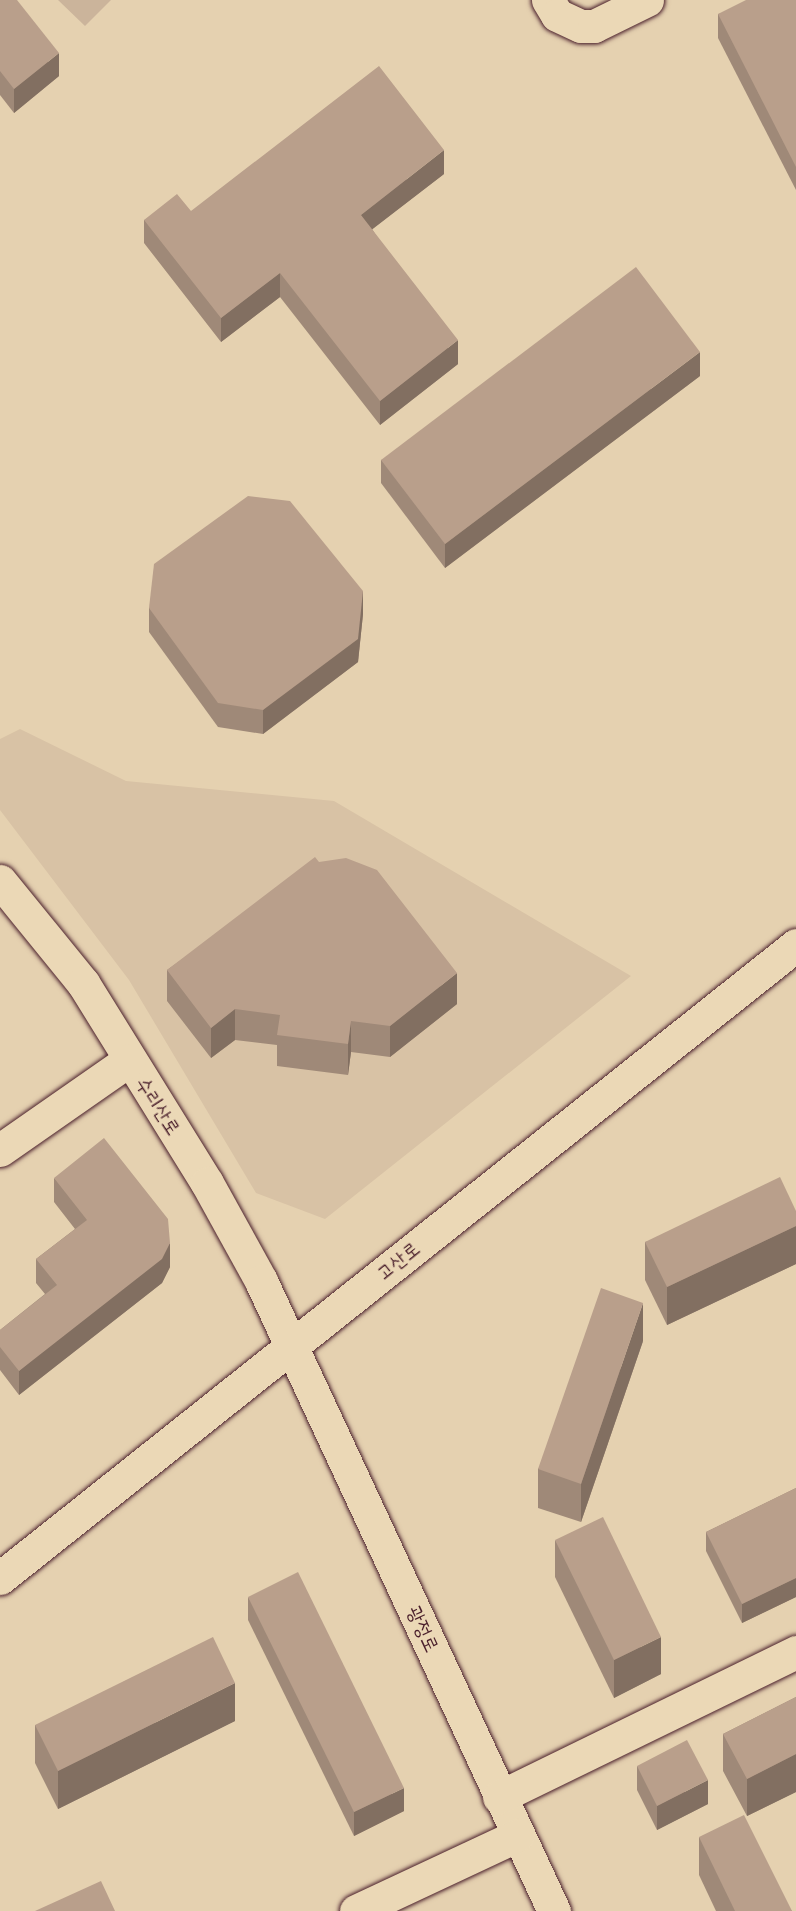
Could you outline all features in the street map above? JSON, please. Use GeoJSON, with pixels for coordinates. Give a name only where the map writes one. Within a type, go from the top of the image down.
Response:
{"type":"FeatureCollection","features":[{"type":"Feature","properties":{"kind":"street"},"geometry":{"type":"LineString","coordinates":[[549,2],[568,22],[594,26],[647,0]]}},
{"type":"Feature","properties":{"kind":"street","name":"수리산로"},"geometry":{"type":"LineString","coordinates":[[0,881],[83,983],[207,1183],[293,1345]]}},
{"type":"Feature","properties":{"kind":"street","name":"고산로"},"geometry":{"type":"LineString","coordinates":[[0,1578],[796,945]]}},
{"type":"Feature","properties":{"kind":"street"},"geometry":{"type":"LineString","coordinates":[[0,1150],[129,1060]]}},
{"type":"Feature","properties":{"kind":"street","name":"광정로"},"geometry":{"type":"LineString","coordinates":[[293,1345],[499,1797],[554,1911]]}},
{"type":"Feature","properties":{"kind":"street"},"geometry":{"type":"LineString","coordinates":[[499,1797],[796,1652]]}},
{"type":"Feature","properties":{"kind":"street"},"geometry":{"type":"LineString","coordinates":[[356,1911],[518,1835]]}},
{"type":"Feature","properties":{"kind":"shaded area"},"geometry":{"type":"Polygon","coordinates":[[[58,0],[111,0],[85,26],[58,0]]]}},
{"type":"Feature","properties":{"kind":"shaded area"},"geometry":{"type":"Polygon","coordinates":[[[20,729],[126,781],[334,801],[631,976],[325,1219],[256,1193],[129,980],[0,810],[0,739],[20,729]]]}},
{"type":"Feature","properties":{"kind":"building"},"geometry":{"type":"Polygon","coordinates":[[[0,0],[17,0],[59,53],[14,89],[0,71],[0,0]]]}},
{"type":"Feature","properties":{"kind":"building"},"geometry":{"type":"Polygon","coordinates":[[[746,0],[796,0],[796,167],[718,14],[746,0]]]}},
{"type":"Feature","properties":{"kind":"building"},"geometry":{"type":"Polygon","coordinates":[[[379,66],[444,150],[361,215],[458,340],[380,401],[280,273],[221,318],[144,220],[177,194],[191,211],[379,66]]]}},
{"type":"Feature","properties":{"kind":"building"},"geometry":{"type":"Polygon","coordinates":[[[636,267],[700,352],[445,544],[381,460],[636,267]]]}},
{"type":"Feature","properties":{"kind":"building"},"geometry":{"type":"Polygon","coordinates":[[[248,496],[290,501],[363,591],[358,639],[263,710],[218,703],[149,608],[154,564],[248,496]]]}},
{"type":"Feature","properties":{"kind":"building"},"geometry":{"type":"Polygon","coordinates":[[[315,857],[319,862],[346,858],[377,870],[457,973],[390,1026],[351,1021],[348,1044],[277,1035],[280,1015],[235,1009],[211,1028],[167,970],[315,857]]]}},
{"type":"Feature","properties":{"kind":"building"},"geometry":{"type":"Polygon","coordinates":[[[104,1138],[168,1219],[170,1243],[162,1259],[19,1371],[0,1347],[0,1330],[57,1285],[36,1259],[87,1220],[54,1178],[104,1138]]]}},
{"type":"Feature","properties":{"kind":"building"},"geometry":{"type":"Polygon","coordinates":[[[780,1177],[796,1211],[796,1226],[667,1287],[645,1242],[780,1177]]]}},
{"type":"Feature","properties":{"kind":"building"},"geometry":{"type":"Polygon","coordinates":[[[601,1288],[643,1303],[581,1484],[538,1469],[601,1288]]]}},
{"type":"Feature","properties":{"kind":"building"},"geometry":{"type":"Polygon","coordinates":[[[796,1488],[796,1578],[742,1604],[706,1532],[796,1488]]]}},
{"type":"Feature","properties":{"kind":"building"},"geometry":{"type":"Polygon","coordinates":[[[603,1517],[661,1637],[614,1660],[555,1540],[603,1517]]]}},
{"type":"Feature","properties":{"kind":"building"},"geometry":{"type":"Polygon","coordinates":[[[298,1572],[404,1788],[354,1812],[248,1597],[298,1572]]]}},
{"type":"Feature","properties":{"kind":"building"},"geometry":{"type":"Polygon","coordinates":[[[213,1637],[235,1683],[58,1771],[35,1725],[213,1637]]]}},
{"type":"Feature","properties":{"kind":"building"},"geometry":{"type":"Polygon","coordinates":[[[796,1697],[796,1754],[747,1779],[723,1734],[796,1697]]]}},
{"type":"Feature","properties":{"kind":"building"},"geometry":{"type":"Polygon","coordinates":[[[687,1740],[708,1780],[657,1806],[637,1766],[687,1740]]]}},
{"type":"Feature","properties":{"kind":"building"},"geometry":{"type":"Polygon","coordinates":[[[744,1815],[792,1911],[735,1911],[699,1837],[744,1815]]]}},
{"type":"Feature","properties":{"kind":"building"},"geometry":{"type":"Polygon","coordinates":[[[101,1881],[115,1911],[35,1911],[101,1881]]]}}]}
